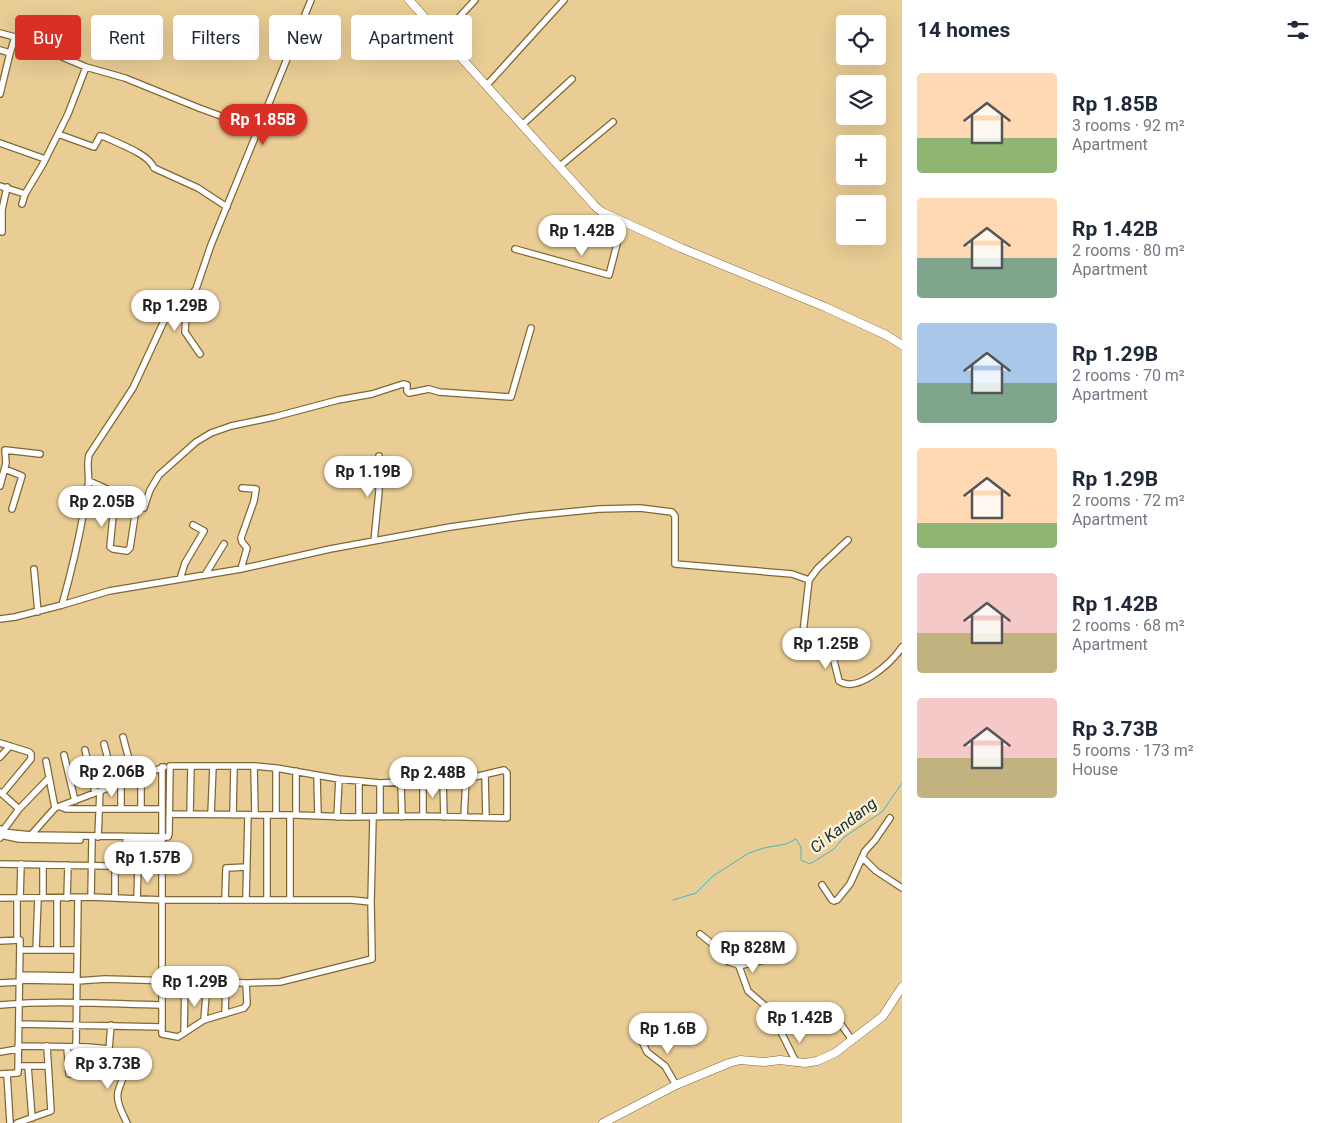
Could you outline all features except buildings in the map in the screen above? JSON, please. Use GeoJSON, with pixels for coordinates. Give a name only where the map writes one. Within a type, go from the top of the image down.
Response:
{"type":"FeatureCollection","features":[{"type":"Feature","properties":{"kind":"main road"},"geometry":{"type":"LineString","coordinates":[[409,0],[423,15]]}},
{"type":"Feature","properties":{"kind":"main road"},"geometry":{"type":"LineString","coordinates":[[463,60],[602,212],[681,248],[817,304],[886,335],[902,345]]}},
{"type":"Feature","properties":{"kind":"main road"},"geometry":{"type":"LineString","coordinates":[[603,1123],[676,1085],[729,1063],[740,1060],[817,1061],[835,1052],[883,1016],[902,987]]}},
{"type":"Feature","properties":{"kind":"street"},"geometry":{"type":"LineString","coordinates":[[200,354],[185,332],[190,300],[197,287],[211,245],[311,0]]}},
{"type":"Feature","properties":{"kind":"street"},"geometry":{"type":"LineString","coordinates":[[461,15],[475,0]]}},
{"type":"Feature","properties":{"kind":"street"},"geometry":{"type":"LineString","coordinates":[[486,86],[564,0]]}},
{"type":"Feature","properties":{"kind":"street"},"geometry":{"type":"LineString","coordinates":[[0,33],[15,37],[0,94]]}},
{"type":"Feature","properties":{"kind":"street"},"geometry":{"type":"LineString","coordinates":[[0,50],[10,53]]}},
{"type":"Feature","properties":{"kind":"street"},"geometry":{"type":"LineString","coordinates":[[69,60],[86,67],[125,78],[259,130]]}},
{"type":"Feature","properties":{"kind":"street"},"geometry":{"type":"LineString","coordinates":[[22,204],[25,194],[58,134],[86,67]]}},
{"type":"Feature","properties":{"kind":"street"},"geometry":{"type":"LineString","coordinates":[[522,125],[572,79]]}},
{"type":"Feature","properties":{"kind":"street"},"geometry":{"type":"LineString","coordinates":[[560,166],[613,122]]}},
{"type":"Feature","properties":{"kind":"street"},"geometry":{"type":"LineString","coordinates":[[58,134],[94,147],[100,136],[105,138],[145,157],[154,168],[198,188],[227,207]]}},
{"type":"Feature","properties":{"kind":"street"},"geometry":{"type":"LineString","coordinates":[[0,143],[45,159]]}},
{"type":"Feature","properties":{"kind":"street"},"geometry":{"type":"LineString","coordinates":[[0,186],[25,194]]}},
{"type":"Feature","properties":{"kind":"street"},"geometry":{"type":"LineString","coordinates":[[2,232],[2,210],[7,187]]}},
{"type":"Feature","properties":{"kind":"street"},"geometry":{"type":"LineString","coordinates":[[515,249],[609,275],[623,221]]}},
{"type":"Feature","properties":{"kind":"street"},"geometry":{"type":"LineString","coordinates":[[62,605],[71,574],[86,502],[90,473],[88,460],[91,450],[133,388],[164,321],[190,300]]}},
{"type":"Feature","properties":{"kind":"street"},"geometry":{"type":"LineString","coordinates":[[89,481],[144,508],[150,490],[164,470],[196,442],[211,433],[231,426],[338,400],[372,394],[403,384],[407,385],[409,393],[429,389],[439,392],[510,398],[531,328]]}},
{"type":"Feature","properties":{"kind":"street"},"geometry":{"type":"LineString","coordinates":[[0,486],[5,469],[5,450],[40,454]]}},
{"type":"Feature","properties":{"kind":"street"},"geometry":{"type":"LineString","coordinates":[[374,541],[379,491],[379,456]]}},
{"type":"Feature","properties":{"kind":"street"},"geometry":{"type":"LineString","coordinates":[[5,469],[22,476],[12,509]]}},
{"type":"Feature","properties":{"kind":"street"},"geometry":{"type":"LineString","coordinates":[[241,568],[247,548],[241,538],[254,501],[256,489],[242,488]]}},
{"type":"Feature","properties":{"kind":"street"},"geometry":{"type":"LineString","coordinates":[[86,502],[113,516]]}},
{"type":"Feature","properties":{"kind":"street"},"geometry":{"type":"LineString","coordinates":[[118,507],[135,515],[130,548],[127,551],[110,547],[113,516],[118,507]]}},
{"type":"Feature","properties":{"kind":"street"},"geometry":{"type":"LineString","coordinates":[[0,619],[38,612],[109,591],[205,575],[330,549],[450,527],[528,516],[599,509],[654,509],[668,511],[676,516],[676,564],[792,574],[809,580]]}},
{"type":"Feature","properties":{"kind":"street"},"geometry":{"type":"LineString","coordinates":[[180,579],[186,563],[204,531],[192,525]]}},
{"type":"Feature","properties":{"kind":"street"},"geometry":{"type":"LineString","coordinates":[[848,540],[821,565],[809,580],[803,644],[807,648],[828,650],[832,653],[838,679],[842,683],[850,684],[866,679],[881,670],[897,655],[902,647]]}},
{"type":"Feature","properties":{"kind":"street"},"geometry":{"type":"LineString","coordinates":[[205,575],[224,544]]}},
{"type":"Feature","properties":{"kind":"street"},"geometry":{"type":"LineString","coordinates":[[34,569],[38,612]]}},
{"type":"Feature","properties":{"kind":"street"},"geometry":{"type":"LineString","coordinates":[[124,737],[138,777],[141,808]]}},
{"type":"Feature","properties":{"kind":"street"},"geometry":{"type":"LineString","coordinates":[[0,743],[31,754],[31,759],[1,793],[19,809]]}},
{"type":"Feature","properties":{"kind":"street"},"geometry":{"type":"LineString","coordinates":[[104,744],[118,785],[121,808]]}},
{"type":"Feature","properties":{"kind":"street"},"geometry":{"type":"LineString","coordinates":[[0,757],[10,746]]}},
{"type":"Feature","properties":{"kind":"street"},"geometry":{"type":"LineString","coordinates":[[85,750],[98,792],[100,809],[98,836]]}},
{"type":"Feature","properties":{"kind":"street"},"geometry":{"type":"LineString","coordinates":[[64,755],[75,801]]}},
{"type":"Feature","properties":{"kind":"street"},"geometry":{"type":"LineString","coordinates":[[46,761],[48,779],[58,808]]}},
{"type":"Feature","properties":{"kind":"street"},"geometry":{"type":"LineString","coordinates":[[1,834],[19,839],[162,840],[169,836],[170,766]]}},
{"type":"Feature","properties":{"kind":"street"},"geometry":{"type":"LineString","coordinates":[[190,814],[191,766]]}},
{"type":"Feature","properties":{"kind":"street"},"geometry":{"type":"LineString","coordinates":[[211,815],[213,766]]}},
{"type":"Feature","properties":{"kind":"street"},"geometry":{"type":"LineString","coordinates":[[233,815],[234,766]]}},
{"type":"Feature","properties":{"kind":"street"},"geometry":{"type":"LineString","coordinates":[[31,835],[58,808],[162,767],[254,766],[359,782],[380,783],[466,779],[504,770],[507,773],[506,818],[170,814]]}},
{"type":"Feature","properties":{"kind":"street"},"geometry":{"type":"LineString","coordinates":[[254,766],[255,815]]}},
{"type":"Feature","properties":{"kind":"street"},"geometry":{"type":"LineString","coordinates":[[162,767],[163,900],[161,1005],[163,1035],[178,1037],[204,1020],[246,1007],[246,983]]}},
{"type":"Feature","properties":{"kind":"street"},"geometry":{"type":"LineString","coordinates":[[276,768],[276,815]]}},
{"type":"Feature","properties":{"kind":"street"},"geometry":{"type":"LineString","coordinates":[[290,900],[296,771]]}},
{"type":"Feature","properties":{"kind":"street"},"geometry":{"type":"LineString","coordinates":[[317,776],[318,816]]}},
{"type":"Feature","properties":{"kind":"street"},"geometry":{"type":"LineString","coordinates":[[485,776],[486,818]]}},
{"type":"Feature","properties":{"kind":"street"},"geometry":{"type":"LineString","coordinates":[[1,834],[19,809],[48,779]]}},
{"type":"Feature","properties":{"kind":"street"},"geometry":{"type":"LineString","coordinates":[[338,817],[339,779]]}},
{"type":"Feature","properties":{"kind":"street"},"geometry":{"type":"LineString","coordinates":[[464,817],[466,779]]}},
{"type":"Feature","properties":{"kind":"street"},"geometry":{"type":"LineString","coordinates":[[443,780],[444,817]]}},
{"type":"Feature","properties":{"kind":"street"},"geometry":{"type":"LineString","coordinates":[[359,782],[359,817]]}},
{"type":"Feature","properties":{"kind":"street"},"geometry":{"type":"LineString","coordinates":[[422,816],[423,782]]}},
{"type":"Feature","properties":{"kind":"street"},"geometry":{"type":"LineString","coordinates":[[380,783],[380,816]]}},
{"type":"Feature","properties":{"kind":"street"},"geometry":{"type":"LineString","coordinates":[[401,783],[402,817]]}},
{"type":"Feature","properties":{"kind":"street"},"geometry":{"type":"LineString","coordinates":[[58,808],[162,809]]}},
{"type":"Feature","properties":{"kind":"street"},"geometry":{"type":"LineString","coordinates":[[246,900],[248,815]]}},
{"type":"Feature","properties":{"kind":"street"},"geometry":{"type":"LineString","coordinates":[[267,816],[267,900]]}},
{"type":"Feature","properties":{"kind":"street"},"geometry":{"type":"LineString","coordinates":[[0,983],[20,979],[105,979],[207,983],[280,982],[372,959],[373,817]]}},
{"type":"Feature","properties":{"kind":"street"},"geometry":{"type":"LineString","coordinates":[[822,885],[832,900],[837,900],[848,888],[865,851],[890,818]]}},
{"type":"Feature","properties":{"kind":"street"},"geometry":{"type":"LineString","coordinates":[[1,834],[98,836],[162,840]]}},
{"type":"Feature","properties":{"kind":"street"},"geometry":{"type":"LineString","coordinates":[[91,897],[92,840]]}},
{"type":"Feature","properties":{"kind":"street"},"geometry":{"type":"LineString","coordinates":[[863,858],[876,871],[902,888]]}},
{"type":"Feature","properties":{"kind":"street"},"geometry":{"type":"LineString","coordinates":[[0,864],[162,867]]}},
{"type":"Feature","properties":{"kind":"street"},"geometry":{"type":"LineString","coordinates":[[16,940],[21,864]]}},
{"type":"Feature","properties":{"kind":"street"},"geometry":{"type":"LineString","coordinates":[[36,950],[43,865]]}},
{"type":"Feature","properties":{"kind":"street"},"geometry":{"type":"LineString","coordinates":[[67,898],[68,865]]}},
{"type":"Feature","properties":{"kind":"street"},"geometry":{"type":"LineString","coordinates":[[114,898],[115,866]]}},
{"type":"Feature","properties":{"kind":"street"},"geometry":{"type":"LineString","coordinates":[[137,899],[138,867]]}},
{"type":"Feature","properties":{"kind":"street"},"geometry":{"type":"LineString","coordinates":[[225,900],[226,868],[247,868]]}},
{"type":"Feature","properties":{"kind":"street"},"geometry":{"type":"LineString","coordinates":[[76,1047],[78,897]]}},
{"type":"Feature","properties":{"kind":"street"},"geometry":{"type":"LineString","coordinates":[[0,898],[91,897],[163,900],[371,902]]}},
{"type":"Feature","properties":{"kind":"street"},"geometry":{"type":"LineString","coordinates":[[57,898],[57,950]]}},
{"type":"Feature","properties":{"kind":"street"},"geometry":{"type":"LineString","coordinates":[[700,934],[715,946],[729,962],[738,966],[748,991],[770,1010],[784,1034],[796,1062]]}},
{"type":"Feature","properties":{"kind":"street"},"geometry":{"type":"LineString","coordinates":[[0,941],[20,940],[18,1073],[0,1074]]}},
{"type":"Feature","properties":{"kind":"street"},"geometry":{"type":"LineString","coordinates":[[20,950],[76,950]]}},
{"type":"Feature","properties":{"kind":"street"},"geometry":{"type":"LineString","coordinates":[[738,966],[764,960]]}},
{"type":"Feature","properties":{"kind":"street"},"geometry":{"type":"LineString","coordinates":[[184,1033],[185,982]]}},
{"type":"Feature","properties":{"kind":"street"},"geometry":{"type":"LineString","coordinates":[[204,1020],[207,983]]}},
{"type":"Feature","properties":{"kind":"street"},"geometry":{"type":"LineString","coordinates":[[225,1014],[226,983]]}},
{"type":"Feature","properties":{"kind":"street"},"geometry":{"type":"LineString","coordinates":[[0,1004],[161,1005]]}},
{"type":"Feature","properties":{"kind":"street"},"geometry":{"type":"LineString","coordinates":[[833,1013],[852,1040]]}},
{"type":"Feature","properties":{"kind":"street"},"geometry":{"type":"LineString","coordinates":[[19,1024],[162,1027]]}},
{"type":"Feature","properties":{"kind":"street"},"geometry":{"type":"LineString","coordinates":[[111,1025],[109,1049],[122,1069],[123,1074],[118,1098],[127,1123]]}},
{"type":"Feature","properties":{"kind":"street"},"geometry":{"type":"LineString","coordinates":[[640,1037],[646,1052],[665,1066],[676,1085]]}},
{"type":"Feature","properties":{"kind":"street"},"geometry":{"type":"LineString","coordinates":[[18,1123],[51,1111],[47,1046]]}},
{"type":"Feature","properties":{"kind":"street"},"geometry":{"type":"LineString","coordinates":[[0,1052],[18,1047],[47,1046],[109,1049]]}},
{"type":"Feature","properties":{"kind":"street"},"geometry":{"type":"LineString","coordinates":[[67,1047],[69,1074]]}},
{"type":"Feature","properties":{"kind":"street"},"geometry":{"type":"LineString","coordinates":[[88,1047],[90,1070]]}},
{"type":"Feature","properties":{"kind":"street"},"geometry":{"type":"LineString","coordinates":[[18,1066],[48,1066]]}},
{"type":"Feature","properties":{"kind":"street"},"geometry":{"type":"LineString","coordinates":[[28,1066],[32,1118]]}},
{"type":"Feature","properties":{"kind":"street"},"geometry":{"type":"LineString","coordinates":[[7,1074],[10,1123]]}},
{"type":"Feature","properties":{"kind":"waterway","name":"Ci Kandang"},"geometry":{"type":"LineString","coordinates":[[673,900],[696,893],[713,876],[749,853],[786,844],[796,839],[801,847],[801,860],[810,864],[834,849],[844,837],[882,812],[902,783]]}}]}
